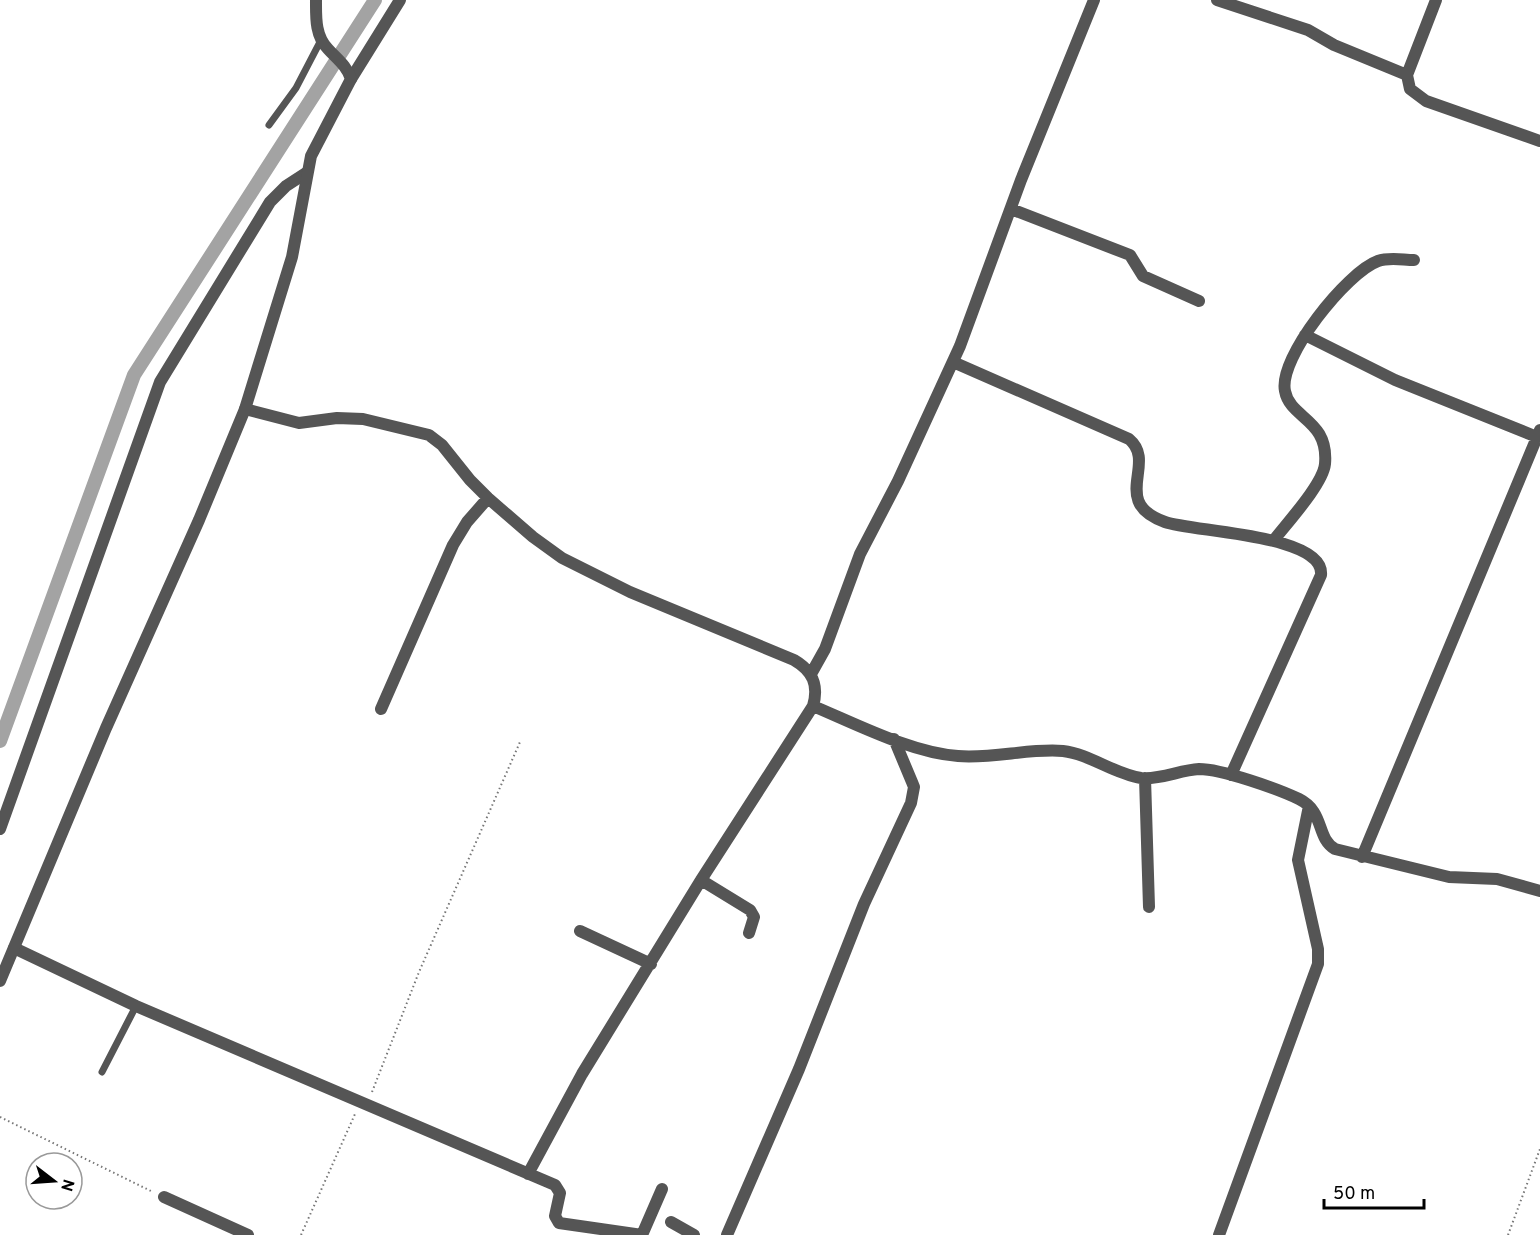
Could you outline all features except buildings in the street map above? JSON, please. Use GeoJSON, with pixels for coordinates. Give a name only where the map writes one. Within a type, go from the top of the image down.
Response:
{"type":"FeatureCollection","features":[{"type":"Feature","properties":{"kind":"street"},"geometry":{"type":"LineString","coordinates":[[316,0],[316,20],[324,44],[349,74]]}},
{"type":"Feature","properties":{"kind":"street"},"geometry":{"type":"LineString","coordinates":[[0,981],[106,728],[199,520],[244,409],[292,257],[306,173],[316,143],[349,74],[400,0]]}},
{"type":"Feature","properties":{"kind":"street"},"geometry":{"type":"LineString","coordinates":[[811,674],[825,649],[860,554],[898,481],[953,362],[1011,208],[1094,0]]}},
{"type":"Feature","properties":{"kind":"street"},"geometry":{"type":"LineString","coordinates":[[1217,0],[1308,30],[1334,45],[1407,75]]}},
{"type":"Feature","properties":{"kind":"street"},"geometry":{"type":"LineString","coordinates":[[1436,0],[1407,75],[1410,89],[1419,97],[1540,141]]}},
{"type":"Feature","properties":{"kind":"street"},"geometry":{"type":"LineString","coordinates":[[0,829],[160,382],[270,202],[286,186],[306,173]]}},
{"type":"Feature","properties":{"kind":"street"},"geometry":{"type":"LineString","coordinates":[[1011,208],[1130,255],[1143,276],[1199,301]]}},
{"type":"Feature","properties":{"kind":"street"},"geometry":{"type":"LineString","coordinates":[[1274,540],[1320,480],[1325,463],[1319,432],[1288,402],[1284,388],[1288,368],[1305,335],[1331,301],[1368,266],[1384,259],[1414,260]]}},
{"type":"Feature","properties":{"kind":"street"},"geometry":{"type":"LineString","coordinates":[[1305,335],[1395,380],[1539,434],[1362,857]]}},
{"type":"Feature","properties":{"kind":"street"},"geometry":{"type":"LineString","coordinates":[[953,362],[1129,440],[1137,448],[1139,456],[1136,497],[1139,505],[1154,518],[1173,525],[1274,540],[1313,557],[1319,563],[1321,575],[1231,775]]}},
{"type":"Feature","properties":{"kind":"street"},"geometry":{"type":"LineString","coordinates":[[244,409],[290,422],[350,417],[421,431],[442,444],[470,480],[546,548],[577,567],[630,592],[794,660],[811,674],[816,691],[813,706],[701,880],[582,1074],[528,1174]]}},
{"type":"Feature","properties":{"kind":"street"},"geometry":{"type":"LineString","coordinates":[[381,709],[453,545],[467,522],[488,498]]}},
{"type":"Feature","properties":{"kind":"street"},"geometry":{"type":"LineString","coordinates":[[813,706],[894,739],[942,755],[962,757],[1064,752],[1126,774],[1145,778],[1200,769],[1231,775],[1301,800],[1316,813],[1329,846],[1362,857],[1449,877],[1497,879],[1540,891]]}},
{"type":"Feature","properties":{"kind":"street"},"geometry":{"type":"LineString","coordinates":[[727,1235],[799,1069],[864,904],[911,803],[912,782],[894,739]]}},
{"type":"Feature","properties":{"kind":"street"},"geometry":{"type":"LineString","coordinates":[[1145,778],[1149,907]]}},
{"type":"Feature","properties":{"kind":"street"},"geometry":{"type":"LineString","coordinates":[[1219,1235],[1318,964],[1318,949],[1298,860],[1309,806]]}},
{"type":"Feature","properties":{"kind":"street"},"geometry":{"type":"LineString","coordinates":[[701,880],[750,910],[754,917],[749,933]]}},
{"type":"Feature","properties":{"kind":"street"},"geometry":{"type":"LineString","coordinates":[[580,931],[651,964]]}},
{"type":"Feature","properties":{"kind":"street"},"geometry":{"type":"LineString","coordinates":[[14,948],[136,1006],[555,1185],[560,1193],[555,1216],[559,1223],[642,1235],[662,1189]]}},
{"type":"Feature","properties":{"kind":"street"},"geometry":{"type":"LineString","coordinates":[[164,1197],[248,1235]]}},
{"type":"Feature","properties":{"kind":"street"},"geometry":{"type":"LineString","coordinates":[[671,1222],[694,1235]]}},
{"type":"Feature","properties":{"kind":"lane"},"geometry":{"type":"LineString","coordinates":[[269,125],[324,44]]}},
{"type":"Feature","properties":{"kind":"lane"},"geometry":{"type":"LineString","coordinates":[[102,1072],[136,1006]]}},
{"type":"Feature","properties":{"kind":"path"},"geometry":{"type":"LineString","coordinates":[[301,1235],[364,1104],[520,741]]}},
{"type":"Feature","properties":{"kind":"path"},"geometry":{"type":"LineString","coordinates":[[0,1117],[164,1197]]}},
{"type":"Feature","properties":{"kind":"path"},"geometry":{"type":"LineString","coordinates":[[1508,1235],[1540,1149]]}},
{"type":"Feature","properties":{"kind":"waterway"},"geometry":{"type":"LineString","coordinates":[[0,741],[134,375],[375,0]]}}]}
